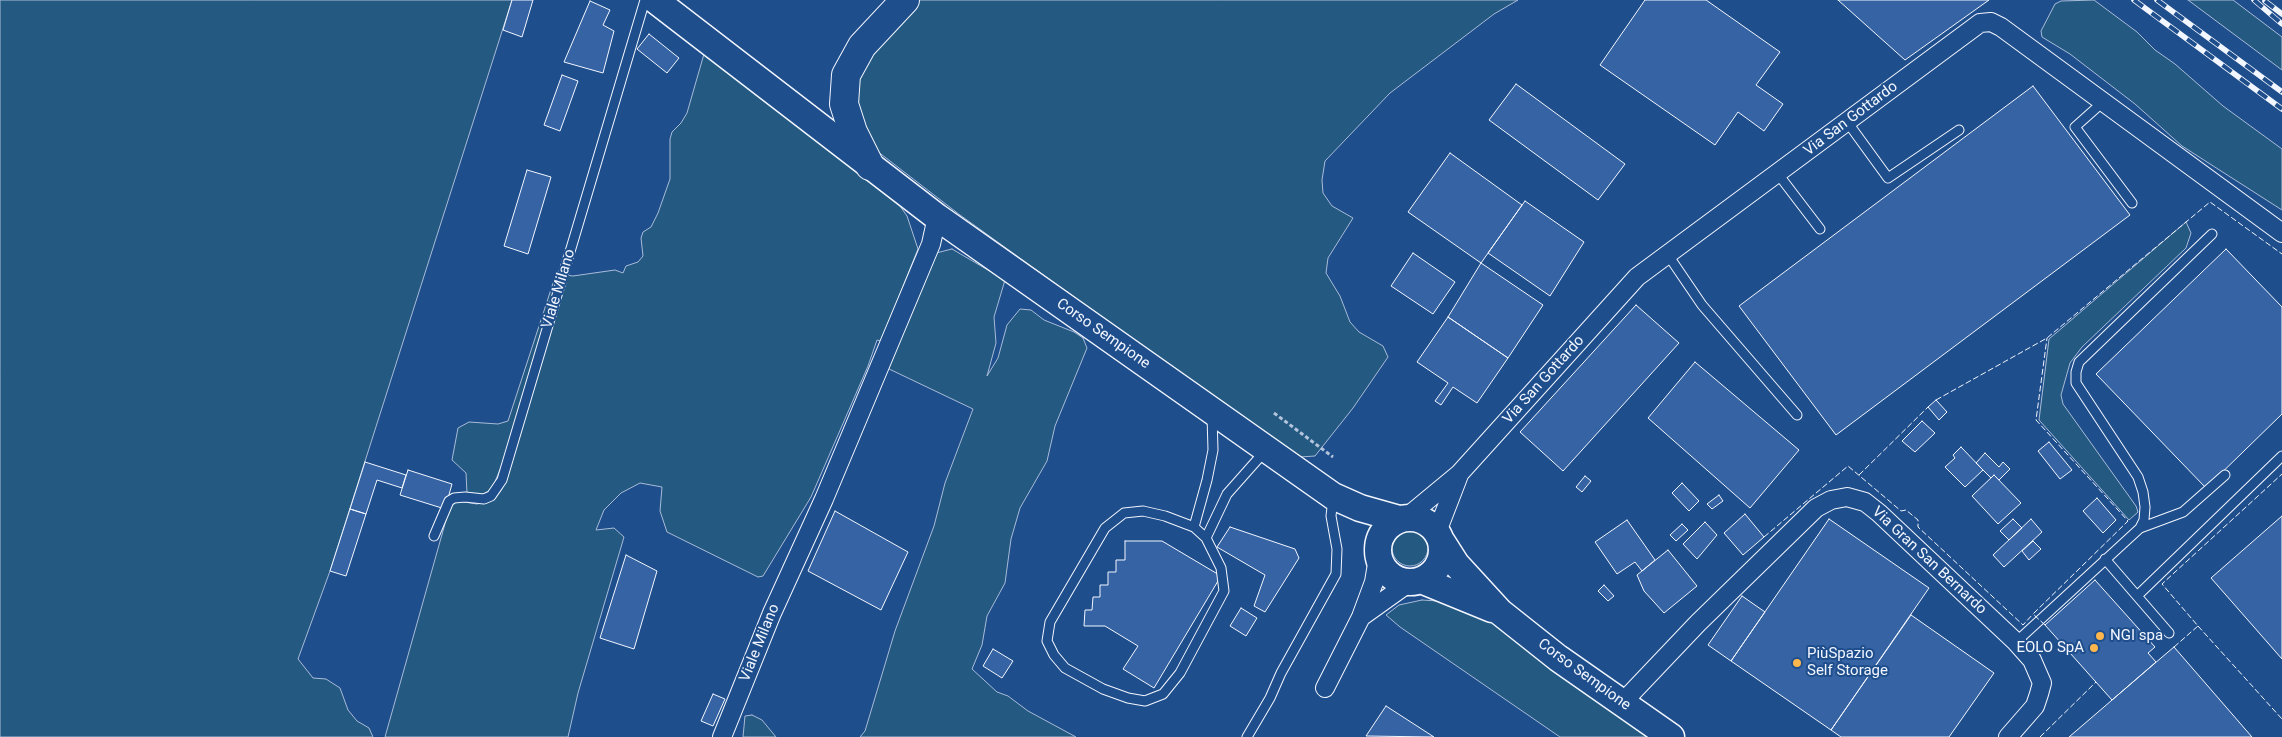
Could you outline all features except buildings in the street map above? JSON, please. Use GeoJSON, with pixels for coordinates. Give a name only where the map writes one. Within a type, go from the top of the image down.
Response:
{"type":"FeatureCollection","features":[{"type":"Feature","properties":{"kind":"highway"},"geometry":{"type":"LineString","coordinates":[[870,166],[853,132],[844,104],[846,75],[862,46],[906,0]]}},
{"type":"Feature","properties":{"kind":"main road"},"geometry":{"type":"LineString","coordinates":[[655,0],[870,166]]}},
{"type":"Feature","properties":{"kind":"main road","name":"Corso Sempione"},"geometry":{"type":"LineString","coordinates":[[870,166],[937,217],[1336,497],[1354,517],[1378,558]]}},
{"type":"Feature","properties":{"kind":"main road","name":"Corso Sempione"},"geometry":{"type":"LineString","coordinates":[[1336,497],[1403,518]]}},
{"type":"Feature","properties":{"kind":"main road"},"geometry":{"type":"LineString","coordinates":[[1403,518],[1424,521],[1439,537],[1443,553],[1436,570],[1415,581],[1399,581],[1390,576],[1378,558],[1379,538],[1390,523],[1403,518]]}},
{"type":"Feature","properties":{"kind":"main road","name":"Corso Sempione"},"geometry":{"type":"LineString","coordinates":[[1439,537],[1460,570],[1500,612],[1671,737]]}},
{"type":"Feature","properties":{"kind":"main road","name":"Corso Sempione"},"geometry":{"type":"LineString","coordinates":[[1415,581],[1500,612]]}},
{"type":"Feature","properties":{"kind":"street","name":"Via San Gottardo"},"geometry":{"type":"LineString","coordinates":[[1403,518],[1459,474],[1637,278],[1848,123],[1972,28],[1985,22],[2001,27],[2282,233]]}},
{"type":"Feature","properties":{"kind":"street","name":"Viale Milano"},"geometry":{"type":"LineString","coordinates":[[722,737],[772,613],[824,499],[931,244],[937,217]]}},
{"type":"Feature","properties":{"kind":"street","name":"Via San Gottardo"},"geometry":{"type":"LineString","coordinates":[[1439,537],[1459,474]]}},
{"type":"Feature","properties":{"kind":"street","name":"Via Gran San Bernardo"},"geometry":{"type":"LineString","coordinates":[[1622,703],[1698,623],[1816,508],[1831,500],[1847,498],[1865,502],[1879,512],[2016,642],[2032,660],[2042,683],[2035,706],[2008,737]]}},
{"type":"Feature","properties":{"kind":"street"},"geometry":{"type":"LineString","coordinates":[[1324,688],[1361,617],[1374,582],[1378,558]]}},
{"type":"Feature","properties":{"kind":"street"},"geometry":{"type":"LineString","coordinates":[[1361,617],[1415,581]]}},
{"type":"Feature","properties":{"kind":"lane","name":"Viale Milano"},"geometry":{"type":"LineString","coordinates":[[434,536],[449,502],[454,498],[465,497],[484,499],[496,491],[502,480],[645,0]]}},
{"type":"Feature","properties":{"kind":"lane"},"geometry":{"type":"LineString","coordinates":[[2103,102],[2075,127],[2132,202]]}},
{"type":"Feature","properties":{"kind":"lane"},"geometry":{"type":"LineString","coordinates":[[1848,123],[1888,178],[1958,130]]}},
{"type":"Feature","properties":{"kind":"lane"},"geometry":{"type":"LineString","coordinates":[[1778,174],[1820,229]]}},
{"type":"Feature","properties":{"kind":"lane"},"geometry":{"type":"LineString","coordinates":[[2016,642],[2140,528],[2144,520],[2143,492],[2138,477],[2076,383],[2076,372],[2079,362],[2212,234]]}},
{"type":"Feature","properties":{"kind":"lane"},"geometry":{"type":"LineString","coordinates":[[1668,255],[1702,305],[1797,415]]}},
{"type":"Feature","properties":{"kind":"lane"},"geometry":{"type":"LineString","coordinates":[[1194,527],[1213,450],[1211,410]]}},
{"type":"Feature","properties":{"kind":"lane"},"geometry":{"type":"LineString","coordinates":[[1206,538],[1227,494],[1267,449]]}},
{"type":"Feature","properties":{"kind":"lane"},"geometry":{"type":"LineString","coordinates":[[2137,596],[2282,456]]}},
{"type":"Feature","properties":{"kind":"lane"},"geometry":{"type":"LineString","coordinates":[[2140,528],[2183,512],[2225,475]]}},
{"type":"Feature","properties":{"kind":"lane"},"geometry":{"type":"LineString","coordinates":[[1247,737],[1336,574],[1337,549],[1331,516],[1336,497]]}},
{"type":"Feature","properties":{"kind":"lane"},"geometry":{"type":"LineString","coordinates":[[1143,511],[1165,516],[1194,527],[1206,538],[1221,568],[1224,591],[1180,673],[1163,694],[1145,701],[1128,698],[1103,689],[1065,668],[1054,655],[1047,642],[1050,622],[1105,528],[1124,513],[1143,511]]}},
{"type":"Feature","properties":{"kind":"lane"},"geometry":{"type":"LineString","coordinates":[[2106,559],[2169,633]]}},
{"type":"Feature","properties":{"kind":"path"},"geometry":{"type":"LineString","coordinates":[[1274,412],[1333,457]]}},
{"type":"Feature","properties":{"kind":"shaded area"},"geometry":{"type":"Polygon","coordinates":[[[0,0],[512,0],[330,571],[298,659],[313,678],[326,679],[340,688],[348,710],[357,721],[369,728],[373,737],[0,737],[0,0]]]}},
{"type":"Feature","properties":{"kind":"shaded area"},"geometry":{"type":"Polygon","coordinates":[[[915,0],[1518,0],[1494,14],[1390,93],[1325,161],[1322,180],[1323,193],[1332,206],[1353,218],[1328,258],[1326,273],[1340,296],[1350,322],[1359,332],[1383,346],[1388,357],[1353,408],[1315,456],[1300,457],[1290,452],[960,215],[877,151],[854,112],[858,69],[915,0]]]}},
{"type":"Feature","properties":{"kind":"shaded area"},"geometry":{"type":"Polygon","coordinates":[[[2094,0],[2137,32],[2155,50],[2175,64],[2223,106],[2282,149],[2282,210],[2182,146],[2135,104],[2070,54],[2042,37],[2041,31],[2055,4],[2061,1],[2094,0]]]}},
{"type":"Feature","properties":{"kind":"shaded area"},"geometry":{"type":"Polygon","coordinates":[[[2188,0],[2233,0],[2282,37],[2282,70],[2188,0]]]}},
{"type":"Feature","properties":{"kind":"shaded area"},"geometry":{"type":"Polygon","coordinates":[[[704,54],[900,206],[907,216],[918,249],[881,341],[877,340],[868,366],[811,497],[763,576],[758,577],[667,532],[660,511],[662,487],[640,483],[621,493],[604,510],[596,530],[614,528],[624,537],[578,693],[568,737],[385,737],[450,506],[458,501],[477,504],[495,499],[502,489],[509,471],[506,455],[492,489],[481,495],[467,493],[466,473],[452,460],[458,428],[469,422],[498,424],[508,421],[556,274],[573,276],[615,270],[623,273],[626,266],[638,262],[643,256],[641,238],[643,232],[651,227],[670,179],[670,139],[672,132],[687,113],[704,54]]]}},
{"type":"Feature","properties":{"kind":"shaded area"},"geometry":{"type":"Polygon","coordinates":[[[2186,222],[2191,233],[2186,248],[2082,347],[2070,363],[2061,395],[2063,404],[2136,506],[2138,512],[2129,520],[2039,420],[2049,339],[2186,222]]]}},
{"type":"Feature","properties":{"kind":"shaded area"},"geometry":{"type":"Polygon","coordinates":[[[952,249],[1005,280],[994,317],[996,343],[987,376],[998,358],[1007,325],[1020,309],[1031,310],[1044,320],[1074,332],[1083,338],[1087,348],[1055,426],[1047,461],[1020,508],[1011,539],[1005,583],[987,616],[982,645],[972,669],[997,692],[1008,696],[1028,711],[1076,737],[860,737],[865,731],[895,631],[934,526],[945,483],[973,409],[887,368],[936,253],[952,249]]]}},
{"type":"Feature","properties":{"kind":"shaded area"},"geometry":{"type":"Polygon","coordinates":[[[1410,530],[1417,531],[1423,535],[1427,541],[1427,555],[1423,561],[1417,565],[1410,566],[1403,565],[1397,561],[1393,555],[1392,548],[1393,541],[1397,535],[1403,531],[1410,530]]]}},
{"type":"Feature","properties":{"kind":"shaded area"},"geometry":{"type":"Polygon","coordinates":[[[1422,600],[1438,601],[1479,614],[1504,629],[1654,737],[1560,737],[1400,627],[1386,615],[1399,605],[1422,600]]]}},
{"type":"Feature","properties":{"kind":"shaded area"},"geometry":{"type":"Polygon","coordinates":[[[752,715],[762,720],[776,737],[743,737],[745,716],[752,715]]]}},
{"type":"Feature","properties":{"kind":"railway"},"geometry":{"type":"LineString","coordinates":[[2134,0],[2282,109]]}},
{"type":"Feature","properties":{"kind":"railway"},"geometry":{"type":"LineString","coordinates":[[2157,0],[2282,92]]}},
{"type":"Feature","properties":{"kind":"railway"},"geometry":{"type":"LineString","coordinates":[[2254,0],[2282,24]]}},
{"type":"Feature","properties":{"kind":"railway"},"geometry":{"type":"LineString","coordinates":[[2265,1],[2282,14]]}},
{"type":"Feature","properties":{"kind":"fence"},"geometry":{"type":"LineString","coordinates":[[1936,400],[2047,338],[2210,202],[2282,254]]}},
{"type":"Feature","properties":{"kind":"fence"},"geometry":{"type":"LineString","coordinates":[[2045,625],[2033,614],[2128,521],[2036,420],[2047,338]]}},
{"type":"Feature","properties":{"kind":"fence"},"geometry":{"type":"LineString","coordinates":[[1859,475],[1928,407]]}},
{"type":"Feature","properties":{"kind":"fence"},"geometry":{"type":"LineString","coordinates":[[1764,537],[1848,466],[1901,511],[1906,510],[1918,520],[1918,527],[2023,625],[2033,614]]}},
{"type":"Feature","properties":{"kind":"fence"},"geometry":{"type":"LineString","coordinates":[[2174,647],[2198,626],[2162,584],[2282,474]]}},
{"type":"Feature","properties":{"kind":"fence"},"geometry":{"type":"LineString","coordinates":[[2198,626],[2282,719]]}},
{"type":"Feature","properties":{"kind":"fence"},"geometry":{"type":"LineString","coordinates":[[2040,737],[2096,682]]}},
{"type":"Feature","properties":{"kind":"place","name":"NGI spa"},"geometry":{"type":"Point","coordinates":[2100,636]}},
{"type":"Feature","properties":{"kind":"place","name":"EOLO SpA"},"geometry":{"type":"Point","coordinates":[2094,648]}},
{"type":"Feature","properties":{"kind":"place","name":"PiùSpazio Self Storage"},"geometry":{"type":"Point","coordinates":[1797,663]}}]}
